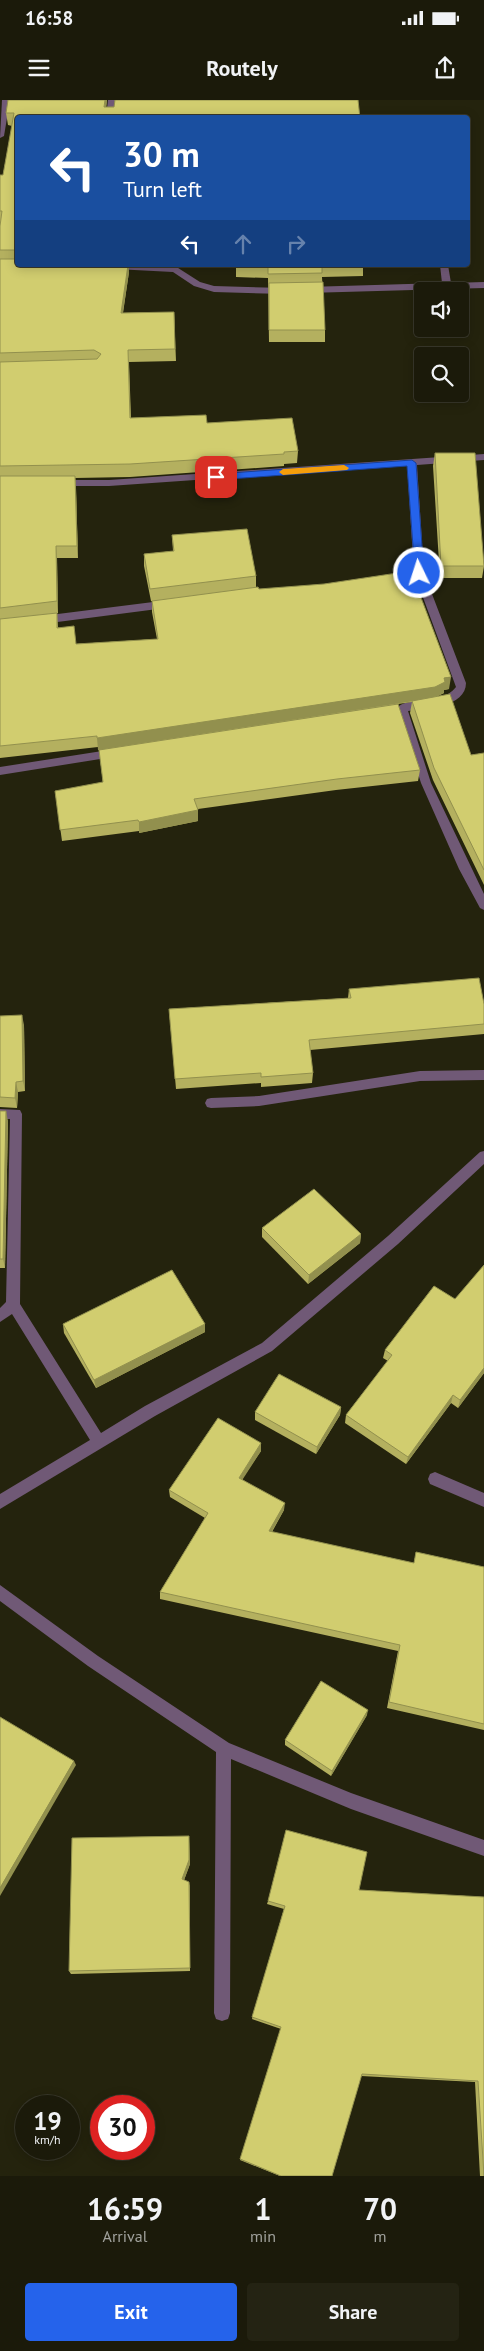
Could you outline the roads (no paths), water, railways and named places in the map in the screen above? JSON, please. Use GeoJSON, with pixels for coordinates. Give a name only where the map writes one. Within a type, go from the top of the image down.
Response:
{"type":"FeatureCollection","features":[{"type":"Feature","properties":{"kind":"street"},"geometry":{"type":"LineString","coordinates":[[0,136],[6,100]]}},
{"type":"Feature","properties":{"kind":"street"},"geometry":{"type":"LineString","coordinates":[[110,115],[112,100]]}},
{"type":"Feature","properties":{"kind":"street"},"geometry":{"type":"LineString","coordinates":[[135,267],[175,269],[196,284],[214,289],[280,291],[414,287]]}},
{"type":"Feature","properties":{"kind":"street"},"geometry":{"type":"LineString","coordinates":[[444,267],[446,282]]}},
{"type":"Feature","properties":{"kind":"street"},"geometry":{"type":"LineString","coordinates":[[469,285],[484,285]]}},
{"type":"Feature","properties":{"kind":"street"},"geometry":{"type":"LineString","coordinates":[[52,483],[109,483],[484,457]]}},
{"type":"Feature","properties":{"kind":"street"},"geometry":{"type":"LineString","coordinates":[[412,463],[414,574],[462,683],[461,688],[454,697],[442,702],[397,708],[426,783],[465,869],[484,905]]}},
{"type":"Feature","properties":{"kind":"street"},"geometry":{"type":"LineString","coordinates":[[30,622],[176,603]]}},
{"type":"Feature","properties":{"kind":"street"},"geometry":{"type":"LineString","coordinates":[[0,771],[126,752]]}},
{"type":"Feature","properties":{"kind":"street"},"geometry":{"type":"LineString","coordinates":[[211,1103],[259,1101],[420,1076],[484,1075]]}},
{"type":"Feature","properties":{"kind":"street"},"geometry":{"type":"LineString","coordinates":[[0,1114],[16,1114],[14,1306],[99,1442]]}},
{"type":"Feature","properties":{"kind":"street"},"geometry":{"type":"LineString","coordinates":[[0,1502],[150,1411],[267,1347],[393,1240],[484,1156]]}},
{"type":"Feature","properties":{"kind":"street"},"geometry":{"type":"LineString","coordinates":[[0,1316],[14,1306]]}},
{"type":"Feature","properties":{"kind":"street"},"geometry":{"type":"LineString","coordinates":[[435,1479],[484,1500]]}},
{"type":"Feature","properties":{"kind":"street"},"geometry":{"type":"LineString","coordinates":[[0,1592],[93,1661],[224,1748],[351,1801],[484,1848]]}},
{"type":"Feature","properties":{"kind":"street"},"geometry":{"type":"LineString","coordinates":[[222,2013],[224,1748]]}}]}
